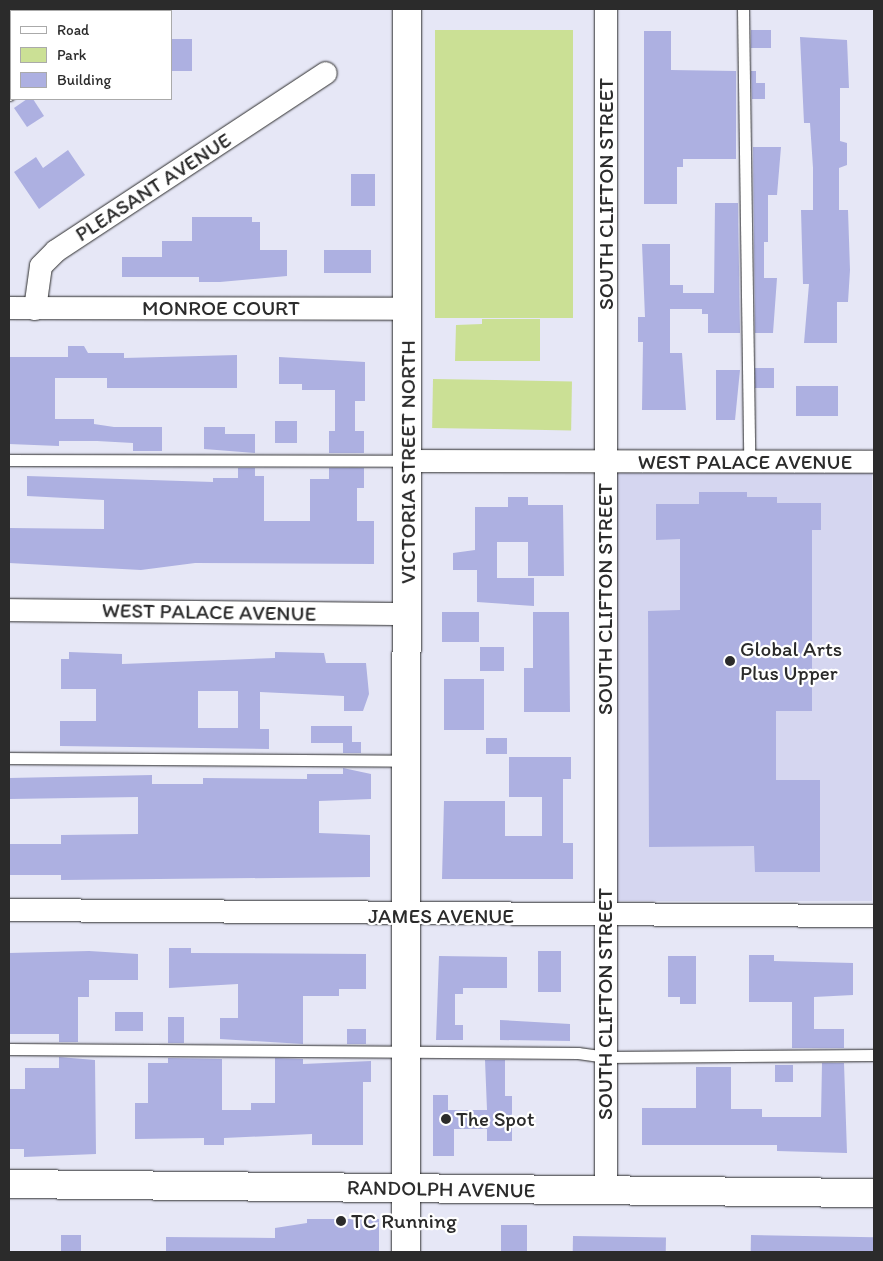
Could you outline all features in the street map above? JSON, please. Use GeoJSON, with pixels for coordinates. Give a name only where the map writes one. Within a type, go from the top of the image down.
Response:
{"type":"FeatureCollection","features":[{"type":"Feature","properties":{"kind":"street","name":"VICTORIA STREET NORTH"},"geometry":{"type":"LineString","coordinates":[[406,1252],[408,761],[407,9]]}},
{"type":"Feature","properties":{"kind":"street","name":"SOUTH CLIFTON STREET"},"geometry":{"type":"LineString","coordinates":[[606,9],[604,916],[606,1190]]}},
{"type":"Feature","properties":{"kind":"street","name":"PLEASANT AVENUE"},"geometry":{"type":"LineString","coordinates":[[35,309],[41,266],[56,251],[326,74]]}},
{"type":"Feature","properties":{"kind":"street"},"geometry":{"type":"LineString","coordinates":[[9,308],[35,309]]}},
{"type":"Feature","properties":{"kind":"street","name":"MONROE COURT"},"geometry":{"type":"LineString","coordinates":[[35,309],[407,309]]}},
{"type":"Feature","properties":{"kind":"street","name":"WEST PALACE AVENUE"},"geometry":{"type":"LineString","coordinates":[[407,461],[606,461],[749,464],[874,462]]}},
{"type":"Feature","properties":{"kind":"street","name":"WEST PALACE AVENUE"},"geometry":{"type":"LineString","coordinates":[[9,610],[408,614]]}},
{"type":"Feature","properties":{"kind":"street","name":"JAMES AVENUE"},"geometry":{"type":"LineString","coordinates":[[9,910],[406,916],[874,916]]}},
{"type":"Feature","properties":{"kind":"street","name":"RANDOLPH AVENUE"},"geometry":{"type":"LineString","coordinates":[[9,1184],[874,1193]]}},
{"type":"Feature","properties":{"kind":"lane"},"geometry":{"type":"LineString","coordinates":[[743,9],[749,464]]}},
{"type":"Feature","properties":{"kind":"lane"},"geometry":{"type":"LineString","coordinates":[[9,460],[407,461]]}},
{"type":"Feature","properties":{"kind":"lane"},"geometry":{"type":"LineString","coordinates":[[9,758],[408,761]]}},
{"type":"Feature","properties":{"kind":"lane"},"geometry":{"type":"LineString","coordinates":[[9,1049],[578,1053],[605,1057],[874,1055]]}},
{"type":"Feature","properties":{"kind":"shaded area"},"geometry":{"type":"Polygon","coordinates":[[[614,470],[872,470],[872,901],[614,901],[614,470]]]}},
{"type":"Feature","properties":{"kind":"green space"},"geometry":{"type":"Polygon","coordinates":[[[435,30],[573,30],[573,318],[435,318],[435,30]]]}},
{"type":"Feature","properties":{"kind":"green space"},"geometry":{"type":"Polygon","coordinates":[[[482,319],[540,319],[540,361],[455,361],[456,325],[482,324],[482,319]]]}},
{"type":"Feature","properties":{"kind":"green space"},"geometry":{"type":"Polygon","coordinates":[[[433,379],[572,381],[571,430],[432,428],[433,379]]]}},
{"type":"Feature","properties":{"kind":"building"},"geometry":{"type":"Polygon","coordinates":[[[751,30],[771,30],[771,48],[751,48],[751,30]]]}},
{"type":"Feature","properties":{"kind":"building"},"geometry":{"type":"Polygon","coordinates":[[[644,31],[671,31],[671,70],[736,71],[736,159],[683,159],[683,167],[677,167],[677,204],[644,204],[644,31]]]}},
{"type":"Feature","properties":{"kind":"building"},"geometry":{"type":"Polygon","coordinates":[[[800,37],[847,40],[849,88],[840,88],[840,141],[847,143],[847,165],[839,168],[839,210],[848,210],[850,270],[848,302],[837,302],[837,343],[804,343],[809,284],[803,284],[801,210],[813,210],[813,168],[810,123],[804,123],[800,37]]]}},
{"type":"Feature","properties":{"kind":"building"},"geometry":{"type":"Polygon","coordinates":[[[172,39],[192,39],[192,71],[172,71],[172,39]]]}},
{"type":"Feature","properties":{"kind":"building"},"geometry":{"type":"Polygon","coordinates":[[[751,71],[756,71],[756,83],[765,83],[765,99],[752,99],[751,71]]]}},
{"type":"Feature","properties":{"kind":"building"},"geometry":{"type":"Polygon","coordinates":[[[26,100],[34,100],[44,116],[27,127],[14,108],[26,100]]]}},
{"type":"Feature","properties":{"kind":"building"},"geometry":{"type":"Polygon","coordinates":[[[753,147],[781,147],[777,195],[768,195],[768,242],[764,242],[764,278],[777,278],[773,333],[755,333],[753,147]]]}},
{"type":"Feature","properties":{"kind":"building"},"geometry":{"type":"Polygon","coordinates":[[[68,150],[85,175],[39,209],[14,172],[36,157],[43,168],[68,150]]]}},
{"type":"Feature","properties":{"kind":"building"},"geometry":{"type":"Polygon","coordinates":[[[351,174],[375,174],[375,206],[351,206],[351,174]]]}},
{"type":"Feature","properties":{"kind":"building"},"geometry":{"type":"Polygon","coordinates":[[[715,203],[738,203],[740,333],[708,333],[708,314],[702,314],[702,309],[670,309],[670,353],[682,353],[686,410],[642,410],[643,342],[638,342],[638,317],[645,317],[642,244],[670,244],[670,285],[683,285],[683,293],[714,293],[715,203]]]}},
{"type":"Feature","properties":{"kind":"building"},"geometry":{"type":"Polygon","coordinates":[[[192,217],[252,217],[252,222],[260,222],[260,250],[287,250],[287,276],[220,282],[199,282],[199,277],[122,277],[122,257],[162,257],[162,241],[192,241],[192,217]]]}},
{"type":"Feature","properties":{"kind":"building"},"geometry":{"type":"Polygon","coordinates":[[[324,250],[371,250],[371,273],[324,273],[324,250]]]}},
{"type":"Feature","properties":{"kind":"building"},"geometry":{"type":"Polygon","coordinates":[[[68,346],[84,346],[88,353],[124,353],[124,358],[237,355],[237,388],[107,388],[107,378],[55,378],[55,419],[94,419],[94,424],[114,427],[162,427],[162,451],[133,451],[133,443],[97,441],[59,441],[59,446],[9,444],[9,357],[68,357],[68,346]]]}},
{"type":"Feature","properties":{"kind":"building"},"geometry":{"type":"Polygon","coordinates":[[[279,357],[365,362],[365,401],[355,401],[355,431],[364,431],[364,453],[329,453],[329,431],[335,431],[335,390],[302,390],[302,384],[279,384],[279,357]]]}},
{"type":"Feature","properties":{"kind":"building"},"geometry":{"type":"Polygon","coordinates":[[[755,368],[774,368],[774,388],[755,388],[755,368]]]}},
{"type":"Feature","properties":{"kind":"building"},"geometry":{"type":"Polygon","coordinates":[[[716,370],[740,370],[735,420],[716,420],[716,370]]]}},
{"type":"Feature","properties":{"kind":"building"},"geometry":{"type":"Polygon","coordinates":[[[796,386],[838,386],[838,416],[796,416],[796,386]]]}},
{"type":"Feature","properties":{"kind":"building"},"geometry":{"type":"Polygon","coordinates":[[[275,421],[297,421],[297,443],[275,443],[275,421]]]}},
{"type":"Feature","properties":{"kind":"building"},"geometry":{"type":"Polygon","coordinates":[[[204,427],[225,427],[225,434],[255,434],[255,453],[204,449],[204,427]]]}},
{"type":"Feature","properties":{"kind":"building"},"geometry":{"type":"Polygon","coordinates":[[[238,468],[255,468],[255,476],[264,476],[264,521],[310,521],[310,479],[329,479],[329,468],[364,468],[364,488],[357,488],[357,521],[374,521],[374,564],[195,563],[141,570],[9,563],[9,528],[104,529],[104,500],[27,496],[27,476],[213,482],[213,478],[238,478],[238,468]]]}},
{"type":"Feature","properties":{"kind":"building","name":"Global Arts Plus Upper"},"geometry":{"type":"Polygon","coordinates":[[[699,492],[747,492],[747,497],[777,497],[777,503],[821,503],[821,530],[812,530],[812,711],[776,711],[776,780],[820,780],[820,872],[755,872],[754,846],[649,847],[648,611],[680,610],[680,539],[656,540],[656,504],[699,504],[699,492]]]}},
{"type":"Feature","properties":{"kind":"building"},"geometry":{"type":"Polygon","coordinates":[[[508,497],[528,497],[528,505],[563,505],[564,576],[528,576],[528,542],[497,542],[497,578],[534,578],[534,606],[477,602],[477,570],[453,570],[453,553],[475,550],[475,507],[508,507],[508,497]]]}},
{"type":"Feature","properties":{"kind":"building"},"geometry":{"type":"Polygon","coordinates":[[[442,612],[479,612],[479,642],[442,642],[442,612]]]}},
{"type":"Feature","properties":{"kind":"building"},"geometry":{"type":"Polygon","coordinates":[[[533,612],[569,612],[570,712],[524,712],[524,668],[533,668],[533,612]]]}},
{"type":"Feature","properties":{"kind":"building"},"geometry":{"type":"Polygon","coordinates":[[[480,647],[504,647],[504,671],[480,671],[480,647]]]}},
{"type":"Feature","properties":{"kind":"building"},"geometry":{"type":"Polygon","coordinates":[[[69,652],[122,654],[122,664],[275,658],[275,652],[324,653],[326,663],[366,663],[369,694],[363,711],[344,711],[344,696],[260,692],[260,729],[269,729],[269,749],[60,746],[60,721],[96,721],[96,689],[61,689],[61,659],[69,659],[69,652]],[[198,691],[198,728],[238,728],[238,691],[198,691]]]}},
{"type":"Feature","properties":{"kind":"building"},"geometry":{"type":"Polygon","coordinates":[[[444,679],[484,679],[484,730],[444,730],[444,679]]]}},
{"type":"Feature","properties":{"kind":"building"},"geometry":{"type":"Polygon","coordinates":[[[311,726],[352,726],[352,742],[361,742],[361,753],[343,753],[343,743],[311,743],[311,726]]]}},
{"type":"Feature","properties":{"kind":"building"},"geometry":{"type":"Polygon","coordinates":[[[486,738],[507,738],[507,754],[486,754],[486,738]]]}},
{"type":"Feature","properties":{"kind":"building"},"geometry":{"type":"Polygon","coordinates":[[[509,757],[571,757],[571,779],[563,779],[563,843],[573,843],[573,879],[442,879],[444,801],[505,801],[505,836],[542,836],[542,797],[509,797],[509,757]]]}},
{"type":"Feature","properties":{"kind":"building"},"geometry":{"type":"Polygon","coordinates":[[[343,768],[371,774],[371,799],[319,801],[319,833],[370,835],[370,877],[61,880],[61,875],[9,875],[9,844],[61,844],[61,835],[138,834],[138,797],[9,799],[9,778],[152,775],[152,784],[203,784],[203,778],[307,779],[307,774],[343,774],[343,768]]]}},
{"type":"Feature","properties":{"kind":"building"},"geometry":{"type":"Polygon","coordinates":[[[169,948],[191,948],[191,953],[366,954],[366,989],[339,989],[339,996],[303,996],[303,1044],[220,1039],[220,1018],[238,1018],[238,984],[169,988],[169,948]]]}},
{"type":"Feature","properties":{"kind":"building"},"geometry":{"type":"Polygon","coordinates":[[[89,951],[138,954],[138,980],[89,980],[89,997],[78,997],[78,1042],[59,1042],[59,1034],[9,1034],[9,953],[89,951]]]}},
{"type":"Feature","properties":{"kind":"building"},"geometry":{"type":"Polygon","coordinates":[[[538,951],[561,951],[561,992],[538,992],[538,951]]]}},
{"type":"Feature","properties":{"kind":"building"},"geometry":{"type":"Polygon","coordinates":[[[749,955],[774,955],[774,961],[853,963],[853,995],[814,997],[814,1029],[844,1029],[844,1048],[792,1048],[792,1002],[749,1002],[749,955]]]}},
{"type":"Feature","properties":{"kind":"building"},"geometry":{"type":"Polygon","coordinates":[[[439,956],[507,957],[507,988],[463,988],[463,994],[455,994],[455,1025],[463,1025],[463,1040],[436,1040],[439,956]]]}},
{"type":"Feature","properties":{"kind":"building"},"geometry":{"type":"Polygon","coordinates":[[[668,956],[696,956],[696,1004],[680,1004],[680,997],[668,997],[668,956]]]}},
{"type":"Feature","properties":{"kind":"building"},"geometry":{"type":"Polygon","coordinates":[[[115,1012],[143,1012],[143,1031],[115,1031],[115,1012]]]}},
{"type":"Feature","properties":{"kind":"building"},"geometry":{"type":"Polygon","coordinates":[[[168,1017],[184,1017],[184,1043],[168,1043],[168,1017]]]}},
{"type":"Feature","properties":{"kind":"building"},"geometry":{"type":"Polygon","coordinates":[[[500,1020],[570,1024],[570,1041],[500,1040],[500,1020]]]}},
{"type":"Feature","properties":{"kind":"building"},"geometry":{"type":"Polygon","coordinates":[[[347,1029],[366,1029],[366,1044],[347,1044],[347,1029]]]}},
{"type":"Feature","properties":{"kind":"building"},"geometry":{"type":"Polygon","coordinates":[[[59,1057],[95,1060],[96,1154],[24,1157],[24,1149],[9,1149],[9,1089],[25,1089],[25,1068],[59,1068],[59,1057]]]}},
{"type":"Feature","properties":{"kind":"building"},"geometry":{"type":"Polygon","coordinates":[[[168,1058],[222,1059],[222,1110],[251,1110],[251,1103],[275,1103],[275,1058],[303,1059],[303,1064],[371,1061],[371,1082],[363,1082],[363,1145],[312,1145],[312,1134],[224,1138],[224,1145],[204,1145],[204,1138],[135,1139],[135,1103],[148,1103],[148,1063],[168,1063],[168,1058]]]}},
{"type":"Feature","properties":{"kind":"building"},"geometry":{"type":"Polygon","coordinates":[[[485,1060],[505,1060],[505,1096],[512,1096],[512,1141],[487,1141],[487,1129],[454,1129],[454,1156],[433,1156],[433,1095],[448,1095],[448,1110],[487,1110],[485,1060]]]}},
{"type":"Feature","properties":{"kind":"building"},"geometry":{"type":"Polygon","coordinates":[[[822,1063],[844,1063],[847,1153],[777,1151],[777,1145],[642,1145],[642,1108],[696,1108],[696,1067],[731,1067],[731,1109],[762,1109],[762,1117],[821,1117],[822,1063]]]}},
{"type":"Feature","properties":{"kind":"building"},"geometry":{"type":"Polygon","coordinates":[[[775,1065],[793,1065],[793,1082],[775,1082],[775,1065]]]}},
{"type":"Feature","properties":{"kind":"building"},"geometry":{"type":"Polygon","coordinates":[[[307,1219],[379,1219],[379,1252],[166,1252],[166,1237],[275,1238],[275,1228],[307,1223],[307,1219]]]}},
{"type":"Feature","properties":{"kind":"building"},"geometry":{"type":"Polygon","coordinates":[[[501,1225],[527,1225],[527,1252],[501,1252],[501,1225]]]}},
{"type":"Feature","properties":{"kind":"building"},"geometry":{"type":"Polygon","coordinates":[[[61,1235],[81,1235],[81,1252],[61,1252],[61,1235]]]}},
{"type":"Feature","properties":{"kind":"building"},"geometry":{"type":"Polygon","coordinates":[[[751,1235],[874,1237],[874,1252],[751,1252],[751,1235]]]}},
{"type":"Feature","properties":{"kind":"building"},"geometry":{"type":"Polygon","coordinates":[[[573,1236],[666,1238],[666,1252],[573,1252],[573,1236]]]}},
{"type":"Feature","properties":{"kind":"place","name":"Global Arts Plus Upper"},"geometry":{"type":"Point","coordinates":[730,661]}},
{"type":"Feature","properties":{"kind":"place","name":"The Spot"},"geometry":{"type":"Point","coordinates":[446,1119]}},
{"type":"Feature","properties":{"kind":"place","name":"TC Running"},"geometry":{"type":"Point","coordinates":[341,1221]}}]}
